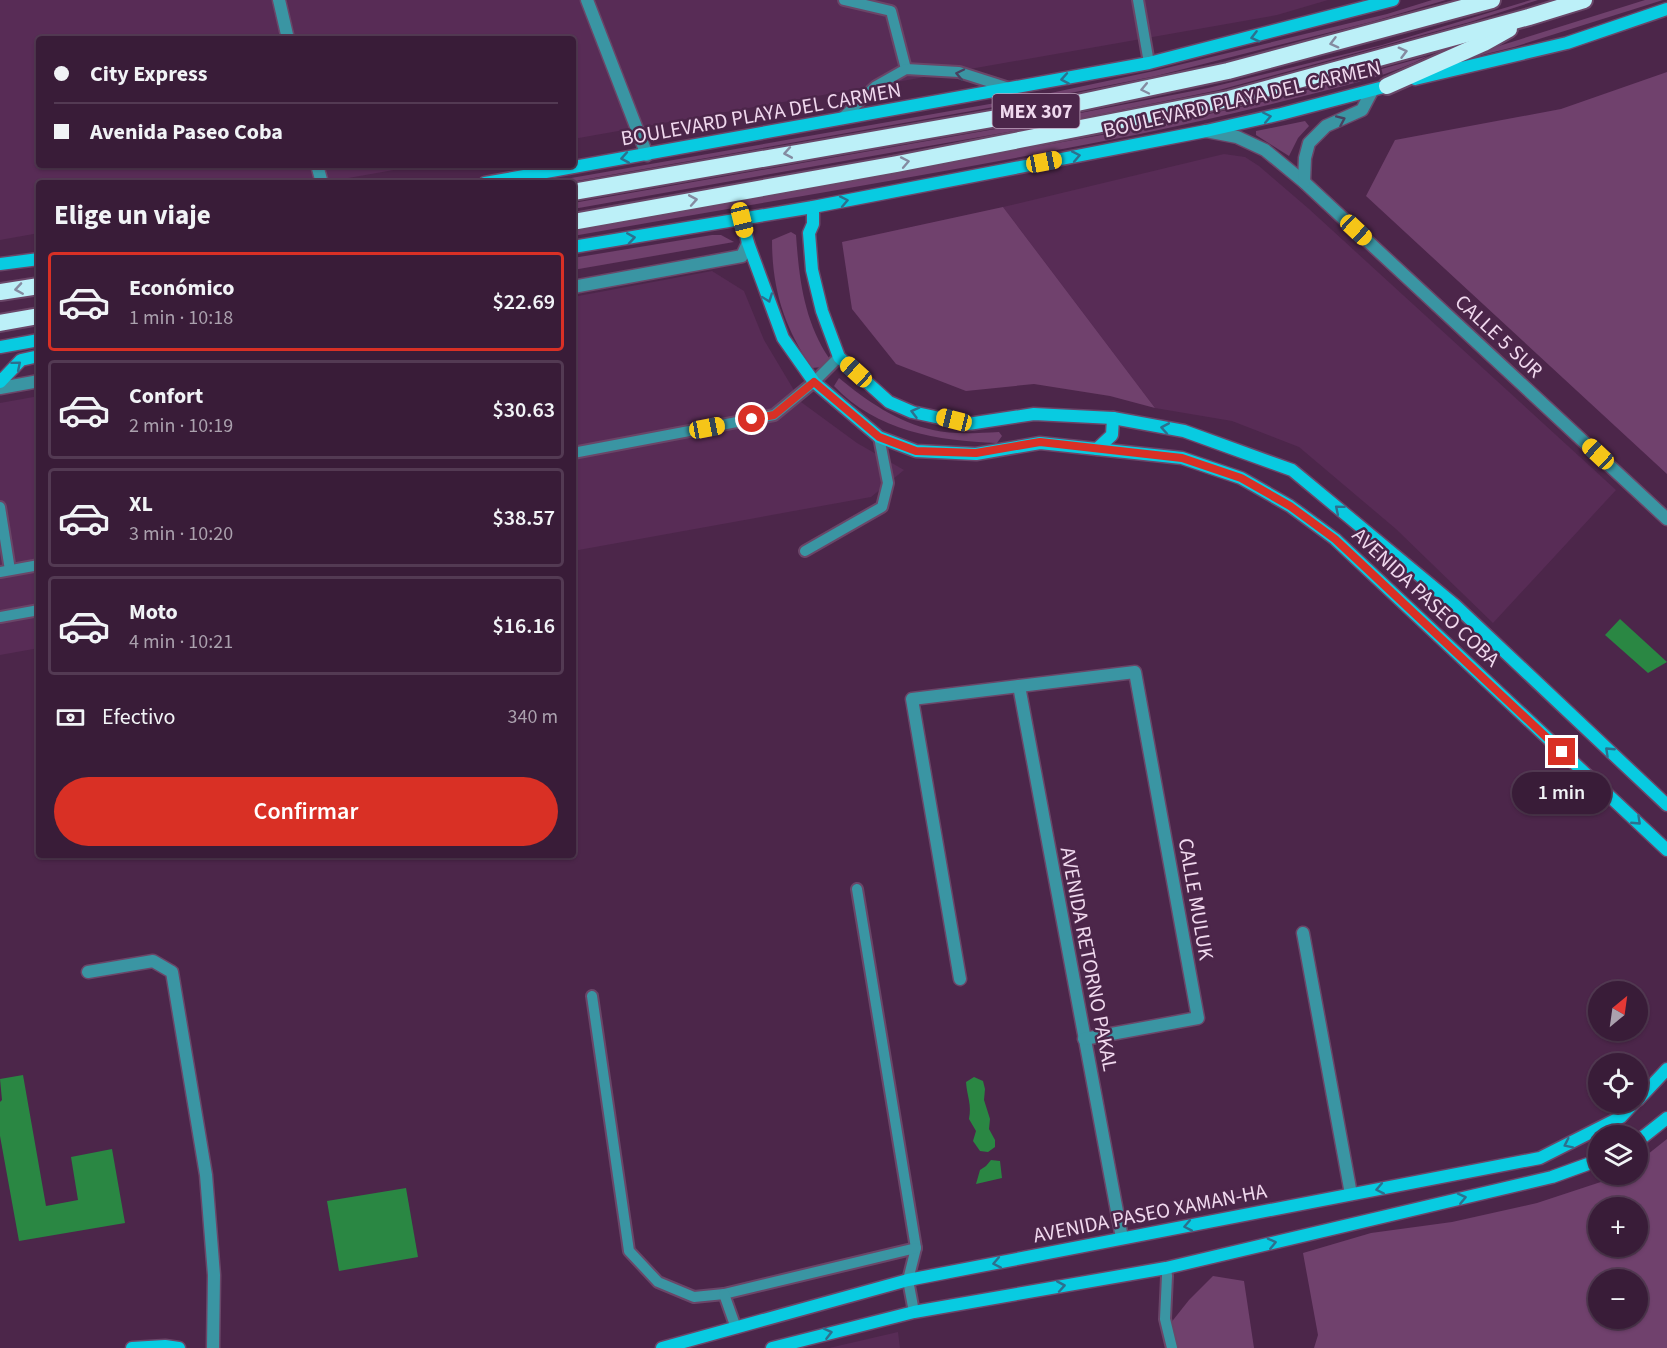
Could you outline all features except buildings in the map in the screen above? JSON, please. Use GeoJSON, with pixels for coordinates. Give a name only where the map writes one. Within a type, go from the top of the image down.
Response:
{"type":"FeatureCollection","features":[{"type":"Feature","properties":{"kind":"highway","name":"MEX 307"},"geometry":{"type":"LineString","coordinates":[[576,191],[1060,106],[1228,71],[1492,0]]}},
{"type":"Feature","properties":{"kind":"highway","name":"MEX 307"},"geometry":{"type":"LineString","coordinates":[[576,221],[897,164],[1229,99],[1584,0]]}},
{"type":"Feature","properties":{"kind":"highway"},"geometry":{"type":"LineString","coordinates":[[1380,88],[1484,43],[1529,17]]}},
{"type":"Feature","properties":{"kind":"highway"},"geometry":{"type":"LineString","coordinates":[[0,292],[36,286]]}},
{"type":"Feature","properties":{"kind":"highway"},"geometry":{"type":"LineString","coordinates":[[0,323],[36,317]]}},
{"type":"Feature","properties":{"kind":"main road","name":"BOULEVARD PLAYA DEL CARMEN"},"geometry":{"type":"LineString","coordinates":[[576,167],[1149,63],[1393,0]]}},
{"type":"Feature","properties":{"kind":"main road","name":"BOULEVARD PLAYA DEL CARMEN"},"geometry":{"type":"LineString","coordinates":[[576,248],[813,207],[1206,131],[1568,42],[1667,9]]}},
{"type":"Feature","properties":{"kind":"main road","name":"BOULEVARD PLAYA DEL CARMEN"},"geometry":{"type":"LineString","coordinates":[[502,180],[572,168]]}},
{"type":"Feature","properties":{"kind":"main road","name":"AVENIDA PASEO COBA"},"geometry":{"type":"LineString","coordinates":[[813,207],[813,224],[809,233],[812,270],[822,311],[839,357],[890,402],[912,412],[968,424],[1034,414],[1113,418],[1184,431],[1292,471],[1455,605],[1667,805]]}},
{"type":"Feature","properties":{"kind":"main road","name":"AVENIDA PASEO COBA"},"geometry":{"type":"LineString","coordinates":[[742,220],[748,243],[783,338],[814,382],[879,437],[916,451],[976,453],[1040,442],[1182,458],[1241,478],[1290,506],[1335,539],[1667,850]]}},
{"type":"Feature","properties":{"kind":"main road"},"geometry":{"type":"LineString","coordinates":[[0,264],[36,259]]}},
{"type":"Feature","properties":{"kind":"main road"},"geometry":{"type":"LineString","coordinates":[[0,347],[36,341]]}},
{"type":"Feature","properties":{"kind":"main road"},"geometry":{"type":"LineString","coordinates":[[0,382],[21,360],[36,357]]}},
{"type":"Feature","properties":{"kind":"main road"},"geometry":{"type":"LineString","coordinates":[[1097,449],[1113,435],[1113,418]]}},
{"type":"Feature","properties":{"kind":"main road","name":"AVENIDA PASEO XAMAN-HA"},"geometry":{"type":"LineString","coordinates":[[1648,1089],[1667,1069]]}},
{"type":"Feature","properties":{"kind":"main road","name":"AVENIDA PASEO XAMAN-HA"},"geometry":{"type":"LineString","coordinates":[[662,1348],[908,1280],[1540,1158],[1626,1113]]}},
{"type":"Feature","properties":{"kind":"main road"},"geometry":{"type":"LineString","coordinates":[[1648,1133],[1667,1118]]}},
{"type":"Feature","properties":{"kind":"main road"},"geometry":{"type":"LineString","coordinates":[[772,1348],[914,1312],[1166,1268],[1552,1177],[1588,1164]]}},
{"type":"Feature","properties":{"kind":"main road"},"geometry":{"type":"LineString","coordinates":[[132,1348],[165,1346],[179,1348]]}},
{"type":"Feature","properties":{"kind":"street"},"geometry":{"type":"LineString","coordinates":[[279,0],[287,36]]}},
{"type":"Feature","properties":{"kind":"street"},"geometry":{"type":"LineString","coordinates":[[587,0],[647,155]]}},
{"type":"Feature","properties":{"kind":"street"},"geometry":{"type":"LineString","coordinates":[[1304,182],[1305,158],[1309,143],[1326,126],[1362,110],[1380,88]]}},
{"type":"Feature","properties":{"kind":"street","name":"CALLE 5 SUR"},"geometry":{"type":"LineString","coordinates":[[1206,131],[1237,137],[1265,150],[1304,182],[1667,519]]}},
{"type":"Feature","properties":{"kind":"street"},"geometry":{"type":"LineString","coordinates":[[576,286],[742,256],[748,243]]}},
{"type":"Feature","properties":{"kind":"street"},"geometry":{"type":"LineString","coordinates":[[0,388],[36,382]]}},
{"type":"Feature","properties":{"kind":"street","name":"CALLE MULUK"},"geometry":{"type":"LineString","coordinates":[[1019,687],[1135,672],[1198,1018],[1084,1039]]}},
{"type":"Feature","properties":{"kind":"street"},"geometry":{"type":"LineString","coordinates":[[960,979],[912,699],[1019,687]]}},
{"type":"Feature","properties":{"kind":"street","name":"AVENIDA RETORNO PAKAL"},"geometry":{"type":"LineString","coordinates":[[1019,687],[1122,1238]]}},
{"type":"Feature","properties":{"kind":"street"},"geometry":{"type":"LineString","coordinates":[[1303,933],[1351,1194]]}},
{"type":"Feature","properties":{"kind":"street"},"geometry":{"type":"LineString","coordinates":[[88,972],[153,962],[172,972],[206,1175],[214,1275],[213,1348]]}},
{"type":"Feature","properties":{"kind":"lane"},"geometry":{"type":"LineString","coordinates":[[844,0],[891,11]]}},
{"type":"Feature","properties":{"kind":"lane"},"geometry":{"type":"LineString","coordinates":[[896,0],[891,11],[906,69]]}},
{"type":"Feature","properties":{"kind":"lane"},"geometry":{"type":"LineString","coordinates":[[1138,0],[1149,63]]}},
{"type":"Feature","properties":{"kind":"lane"},"geometry":{"type":"LineString","coordinates":[[841,118],[876,86],[906,69],[958,72],[1011,89]]}},
{"type":"Feature","properties":{"kind":"lane"},"geometry":{"type":"LineString","coordinates":[[576,452],[774,415],[814,382],[839,357]]}},
{"type":"Feature","properties":{"kind":"lane"},"geometry":{"type":"LineString","coordinates":[[806,551],[882,507],[888,483],[879,437]]}},
{"type":"Feature","properties":{"kind":"lane"},"geometry":{"type":"LineString","coordinates":[[0,507],[5,571],[36,566]]}},
{"type":"Feature","properties":{"kind":"lane"},"geometry":{"type":"LineString","coordinates":[[0,617],[36,611]]}},
{"type":"Feature","properties":{"kind":"lane"},"geometry":{"type":"LineString","coordinates":[[857,889],[916,1248],[908,1280],[914,1312]]}},
{"type":"Feature","properties":{"kind":"lane"},"geometry":{"type":"LineString","coordinates":[[592,996],[629,1251],[658,1282],[694,1297],[724,1294],[916,1248]]}},
{"type":"Feature","properties":{"kind":"lane"},"geometry":{"type":"LineString","coordinates":[[1166,1268],[1166,1319],[1172,1348]]}},
{"type":"Feature","properties":{"kind":"lane"},"geometry":{"type":"LineString","coordinates":[[724,1294],[736,1328]]}},
{"type":"Feature","properties":{"kind":"shaded area"},"geometry":{"type":"Polygon","coordinates":[[[0,0],[1328,0],[1277,15],[576,138],[576,36],[36,36],[36,168],[405,168],[337,180],[36,180],[36,234],[0,240],[0,0]]]}},
{"type":"Feature","properties":{"kind":"shaded area"},"geometry":{"type":"Polygon","coordinates":[[[1432,0],[1446,0],[1371,22],[1156,76],[1045,98],[576,181],[560,180],[1046,94],[1154,71],[1387,14],[1432,0]]]}},
{"type":"Feature","properties":{"kind":"shaded area"},"geometry":{"type":"Polygon","coordinates":[[[1531,0],[1538,0],[1470,22],[1219,90],[1053,124],[576,208],[576,202],[1024,124],[1208,88],[1382,45],[1531,0]]]}},
{"type":"Feature","properties":{"kind":"shaded area"},"geometry":{"type":"Polygon","coordinates":[[[1645,0],[1663,0],[1514,47],[1474,57],[1464,57],[1645,0]]]}},
{"type":"Feature","properties":{"kind":"shaded area"},"geometry":{"type":"Polygon","coordinates":[[[1428,56],[1400,69],[1357,83],[1157,130],[924,175],[576,235],[576,228],[1169,123],[1267,101],[1428,56]]]}},
{"type":"Feature","properties":{"kind":"shaded area"},"geometry":{"type":"Polygon","coordinates":[[[1667,72],[1667,474],[1366,196],[1395,140],[1561,109],[1667,72]]]}},
{"type":"Feature","properties":{"kind":"shaded area"},"geometry":{"type":"Polygon","coordinates":[[[1305,121],[1309,126],[1298,138],[1289,156],[1256,135],[1256,131],[1305,121]]]}},
{"type":"Feature","properties":{"kind":"shaded area"},"geometry":{"type":"Polygon","coordinates":[[[1224,154],[1245,157],[1259,166],[1616,490],[1493,623],[1396,529],[1299,447],[1232,421],[1155,408],[1003,207],[1224,154]]]}},
{"type":"Feature","properties":{"kind":"shaded area"},"geometry":{"type":"Polygon","coordinates":[[[1003,207],[1155,408],[1110,396],[1034,384],[966,391],[896,364],[852,309],[842,242],[1003,207]]]}},
{"type":"Feature","properties":{"kind":"shaded area"},"geometry":{"type":"Polygon","coordinates":[[[791,232],[796,235],[801,283],[808,314],[829,358],[823,367],[812,368],[802,353],[787,322],[777,291],[772,240],[791,232]]]}},
{"type":"Feature","properties":{"kind":"shaded area"},"geometry":{"type":"Polygon","coordinates":[[[712,235],[721,235],[734,242],[576,269],[576,258],[712,235]]]}},
{"type":"Feature","properties":{"kind":"shaded area"},"geometry":{"type":"Polygon","coordinates":[[[712,271],[744,291],[764,340],[801,402],[857,443],[904,470],[871,497],[576,550],[576,296],[712,271]]]}},
{"type":"Feature","properties":{"kind":"shaded area"},"geometry":{"type":"Polygon","coordinates":[[[839,378],[883,410],[907,422],[949,433],[999,432],[1002,436],[997,443],[975,442],[909,431],[869,414],[851,401],[834,386],[839,378]]]}},
{"type":"Feature","properties":{"kind":"shaded area"},"geometry":{"type":"Polygon","coordinates":[[[36,397],[36,649],[0,655],[0,403],[36,397]]]}},
{"type":"Feature","properties":{"kind":"shaded area"},"geometry":{"type":"Polygon","coordinates":[[[1620,619],[1667,662],[1648,673],[1605,635],[1620,619]]]}},
{"type":"Feature","properties":{"kind":"shaded area"},"geometry":{"type":"Polygon","coordinates":[[[23,1075],[46,1206],[78,1200],[71,1157],[112,1149],[125,1223],[19,1241],[0,1136],[0,1102],[2,1100],[0,1079],[23,1075]]]}},
{"type":"Feature","properties":{"kind":"shaded area"},"geometry":{"type":"Polygon","coordinates":[[[974,1077],[983,1081],[984,1100],[990,1119],[989,1129],[995,1140],[995,1147],[988,1152],[980,1151],[973,1141],[976,1131],[969,1119],[970,1105],[966,1082],[974,1077]]]}},
{"type":"Feature","properties":{"kind":"shaded area"},"geometry":{"type":"Polygon","coordinates":[[[1667,1139],[1667,1348],[1314,1348],[1318,1335],[1303,1253],[1371,1233],[1452,1222],[1537,1203],[1592,1185],[1648,1185],[1648,1154],[1667,1139]]]}},
{"type":"Feature","properties":{"kind":"shaded area"},"geometry":{"type":"Polygon","coordinates":[[[991,1160],[1000,1161],[1002,1178],[976,1184],[980,1170],[991,1160]]]}},
{"type":"Feature","properties":{"kind":"shaded area"},"geometry":{"type":"Polygon","coordinates":[[[406,1188],[418,1257],[339,1271],[327,1201],[406,1188]]]}},
{"type":"Feature","properties":{"kind":"shaded area"},"geometry":{"type":"Polygon","coordinates":[[[1213,1276],[1244,1281],[1254,1348],[1169,1348],[1166,1329],[1189,1300],[1213,1276]]]}},
{"type":"Feature","properties":{"kind":"shaded area"},"geometry":{"type":"Polygon","coordinates":[[[898,1332],[900,1348],[829,1348],[898,1332]]]}},
{"type":"Feature","properties":{"kind":"route"},"geometry":{"type":"LineString","coordinates":[[752,419],[774,415],[814,382],[879,437],[916,451],[976,453],[1040,442],[1182,458],[1241,478],[1290,506],[1335,539],[1562,752]]}}]}
